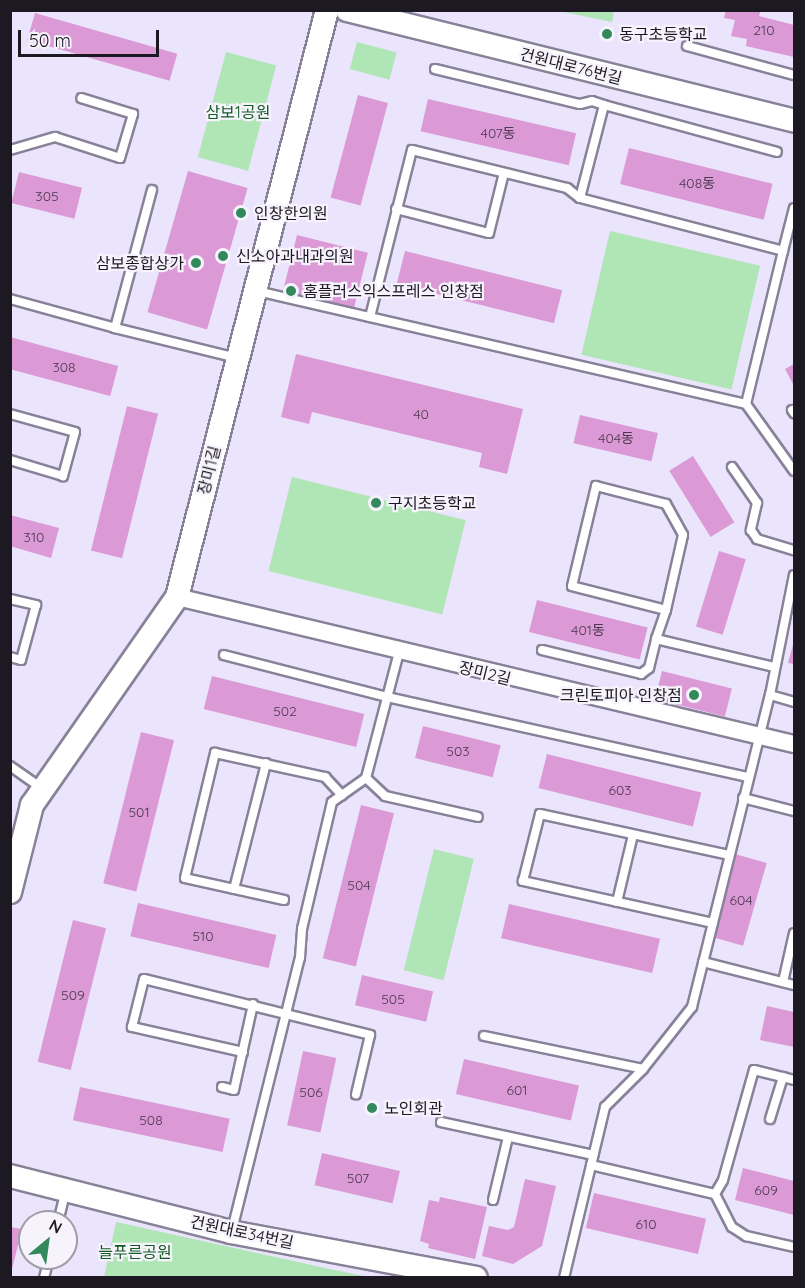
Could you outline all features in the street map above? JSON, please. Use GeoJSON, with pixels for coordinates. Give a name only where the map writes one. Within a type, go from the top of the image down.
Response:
{"type":"FeatureCollection","features":[{"type":"Feature","properties":{"kind":"street","name":"장미1길"},"geometry":{"type":"LineString","coordinates":[[10,892],[32,805],[177,597],[238,359],[253,291],[327,10]]}},
{"type":"Feature","properties":{"kind":"street","name":"건원대로76번길"},"geometry":{"type":"LineString","coordinates":[[347,10],[795,121]]}},
{"type":"Feature","properties":{"kind":"street","name":"장미2길"},"geometry":{"type":"LineString","coordinates":[[177,597],[399,652],[795,744]]}},
{"type":"Feature","properties":{"kind":"street","name":"건원대로34번길"},"geometry":{"type":"LineString","coordinates":[[10,1176],[231,1232],[476,1278]]}},
{"type":"Feature","properties":{"kind":"lane"},"geometry":{"type":"LineString","coordinates":[[687,46],[795,75]]}},
{"type":"Feature","properties":{"kind":"lane"},"geometry":{"type":"LineString","coordinates":[[435,69],[580,104],[592,102],[777,152]]}},
{"type":"Feature","properties":{"kind":"lane"},"geometry":{"type":"LineString","coordinates":[[10,150],[55,137],[120,158],[133,114],[81,98]]}},
{"type":"Feature","properties":{"kind":"lane"},"geometry":{"type":"LineString","coordinates":[[580,198],[604,105]]}},
{"type":"Feature","properties":{"kind":"lane"},"geometry":{"type":"LineString","coordinates":[[370,317],[412,150],[567,188],[580,198],[783,250]]}},
{"type":"Feature","properties":{"kind":"lane"},"geometry":{"type":"LineString","coordinates":[[396,209],[489,233],[504,173]]}},
{"type":"Feature","properties":{"kind":"lane"},"geometry":{"type":"LineString","coordinates":[[116,328],[152,190]]}},
{"type":"Feature","properties":{"kind":"lane"},"geometry":{"type":"LineString","coordinates":[[746,404],[794,209]]}},
{"type":"Feature","properties":{"kind":"lane"},"geometry":{"type":"LineString","coordinates":[[253,291],[746,404],[795,471]]}},
{"type":"Feature","properties":{"kind":"lane"},"geometry":{"type":"LineString","coordinates":[[10,299],[238,359]]}},
{"type":"Feature","properties":{"kind":"lane"},"geometry":{"type":"LineString","coordinates":[[10,414],[75,432],[63,476],[10,460]]}},
{"type":"Feature","properties":{"kind":"lane"},"geometry":{"type":"LineString","coordinates":[[732,467],[757,503],[751,530],[757,539],[795,550]]}},
{"type":"Feature","properties":{"kind":"lane"},"geometry":{"type":"LineString","coordinates":[[542,650],[641,674],[649,668],[666,610],[683,535],[666,504],[596,486],[572,586],[666,610]]}},
{"type":"Feature","properties":{"kind":"lane"},"geometry":{"type":"LineString","coordinates":[[564,1278],[605,1107],[643,1069],[692,1007],[770,695],[795,575]]}},
{"type":"Feature","properties":{"kind":"lane"},"geometry":{"type":"LineString","coordinates":[[10,599],[36,605],[21,660],[10,657]]}},
{"type":"Feature","properties":{"kind":"lane"},"geometry":{"type":"LineString","coordinates":[[656,639],[774,667]]}},
{"type":"Feature","properties":{"kind":"lane"},"geometry":{"type":"LineString","coordinates":[[231,1232],[300,958],[302,929],[332,802],[366,778],[399,652]]}},
{"type":"Feature","properties":{"kind":"lane"},"geometry":{"type":"LineString","coordinates":[[224,655],[387,697],[748,777]]}},
{"type":"Feature","properties":{"kind":"lane"},"geometry":{"type":"LineString","coordinates":[[770,695],[795,702]]}},
{"type":"Feature","properties":{"kind":"lane"},"geometry":{"type":"LineString","coordinates":[[284,900],[184,878],[215,753],[325,777],[342,795]]}},
{"type":"Feature","properties":{"kind":"lane"},"geometry":{"type":"LineString","coordinates":[[234,889],[266,763]]}},
{"type":"Feature","properties":{"kind":"lane"},"geometry":{"type":"LineString","coordinates":[[10,766],[43,788]]}},
{"type":"Feature","properties":{"kind":"lane"},"geometry":{"type":"LineString","coordinates":[[366,778],[385,796],[478,818]]}},
{"type":"Feature","properties":{"kind":"lane"},"geometry":{"type":"LineString","coordinates":[[743,798],[795,811]]}},
{"type":"Feature","properties":{"kind":"lane"},"geometry":{"type":"LineString","coordinates":[[712,923],[524,880],[540,814],[729,855]]}},
{"type":"Feature","properties":{"kind":"lane"},"geometry":{"type":"LineString","coordinates":[[617,902],[633,835]]}},
{"type":"Feature","properties":{"kind":"lane"},"geometry":{"type":"LineString","coordinates":[[783,982],[795,933]]}},
{"type":"Feature","properties":{"kind":"lane"},"geometry":{"type":"LineString","coordinates":[[703,962],[795,985]]}},
{"type":"Feature","properties":{"kind":"lane"},"geometry":{"type":"LineString","coordinates":[[243,1052],[132,1027],[144,979],[287,1012],[370,1035],[356,1094]]}},
{"type":"Feature","properties":{"kind":"lane"},"geometry":{"type":"LineString","coordinates":[[222,1087],[234,1090],[253,1004]]}},
{"type":"Feature","properties":{"kind":"lane"},"geometry":{"type":"LineString","coordinates":[[484,1036],[643,1069]]}},
{"type":"Feature","properties":{"kind":"lane"},"geometry":{"type":"LineString","coordinates":[[715,1194],[723,1180],[754,1070],[795,1080]]}},
{"type":"Feature","properties":{"kind":"lane"},"geometry":{"type":"LineString","coordinates":[[770,1119],[783,1077]]}},
{"type":"Feature","properties":{"kind":"lane"},"geometry":{"type":"LineString","coordinates":[[441,1122],[593,1155]]}},
{"type":"Feature","properties":{"kind":"lane"},"geometry":{"type":"LineString","coordinates":[[493,1200],[508,1137]]}},
{"type":"Feature","properties":{"kind":"lane"},"geometry":{"type":"LineString","coordinates":[[591,1165],[715,1194],[732,1227],[746,1236],[795,1247]]}},
{"type":"Feature","properties":{"kind":"lane"},"geometry":{"type":"LineString","coordinates":[[61,1210],[66,1190]]}},
{"type":"Feature","properties":{"kind":"green space"},"geometry":{"type":"Polygon","coordinates":[[[559,11],[614,11],[612,22],[559,11]]]}},
{"type":"Feature","properties":{"kind":"green space"},"geometry":{"type":"Polygon","coordinates":[[[357,42],[397,53],[389,80],[350,69],[357,42]]]}},
{"type":"Feature","properties":{"kind":"green space","name":"삼보1공원"},"geometry":{"type":"Polygon","coordinates":[[[226,52],[276,65],[248,171],[198,157],[226,52]]]}},
{"type":"Feature","properties":{"kind":"green space"},"geometry":{"type":"Polygon","coordinates":[[[610,231],[760,266],[731,389],[581,355],[610,231]]]}},
{"type":"Feature","properties":{"kind":"green space"},"geometry":{"type":"Polygon","coordinates":[[[292,477],[466,520],[442,614],[269,571],[292,477]]]}},
{"type":"Feature","properties":{"kind":"green space"},"geometry":{"type":"Polygon","coordinates":[[[434,849],[474,859],[444,980],[404,970],[434,849]]]}},
{"type":"Feature","properties":{"kind":"green space","name":"늘푸른공원"},"geometry":{"type":"Polygon","coordinates":[[[116,1222],[325,1268],[369,1277],[104,1277],[116,1222]]]}},
{"type":"Feature","properties":{"kind":"building"},"geometry":{"type":"Polygon","coordinates":[[[726,10],[761,10],[759,16],[794,25],[794,57],[746,46],[747,39],[731,36],[735,20],[724,18],[726,10]]]}},
{"type":"Feature","properties":{"kind":"building"},"geometry":{"type":"Polygon","coordinates":[[[35,13],[177,54],[170,81],[27,40],[35,13]]]}},
{"type":"Feature","properties":{"kind":"building"},"geometry":{"type":"Polygon","coordinates":[[[358,95],[388,103],[361,205],[331,197],[358,95]]]}},
{"type":"Feature","properties":{"kind":"building"},"geometry":{"type":"Polygon","coordinates":[[[428,99],[576,133],[569,165],[421,131],[428,99]]]}},
{"type":"Feature","properties":{"kind":"building"},"geometry":{"type":"Polygon","coordinates":[[[629,148],[773,184],[764,220],[620,184],[629,148]]]}},
{"type":"Feature","properties":{"kind":"building","name":"삼보종합상가"},"geometry":{"type":"Polygon","coordinates":[[[188,171],[248,188],[207,329],[147,312],[188,171]]]}},
{"type":"Feature","properties":{"kind":"building"},"geometry":{"type":"Polygon","coordinates":[[[19,172],[82,188],[74,219],[11,203],[19,172]]]}},
{"type":"Feature","properties":{"kind":"building"},"geometry":{"type":"Polygon","coordinates":[[[297,235],[368,253],[354,308],[283,290],[297,235]]]}},
{"type":"Feature","properties":{"kind":"building"},"geometry":{"type":"Polygon","coordinates":[[[405,251],[562,290],[554,323],[397,284],[405,251]]]}},
{"type":"Feature","properties":{"kind":"building"},"geometry":{"type":"Polygon","coordinates":[[[10,337],[118,366],[110,396],[10,369],[10,337]]]}},
{"type":"Feature","properties":{"kind":"building"},"geometry":{"type":"Polygon","coordinates":[[[296,354],[523,409],[507,474],[479,467],[482,453],[312,412],[309,424],[281,417],[296,354]]]}},
{"type":"Feature","properties":{"kind":"building"},"geometry":{"type":"Polygon","coordinates":[[[794,364],[794,386],[785,369],[794,364]]]}},
{"type":"Feature","properties":{"kind":"building"},"geometry":{"type":"Polygon","coordinates":[[[127,406],[158,414],[122,558],[91,551],[127,406]]]}},
{"type":"Feature","properties":{"kind":"building"},"geometry":{"type":"Polygon","coordinates":[[[580,415],[658,433],[651,461],[573,443],[580,415]]]}},
{"type":"Feature","properties":{"kind":"building"},"geometry":{"type":"Polygon","coordinates":[[[693,456],[734,522],[711,537],[669,471],[693,456]]]}},
{"type":"Feature","properties":{"kind":"building"},"geometry":{"type":"Polygon","coordinates":[[[10,515],[59,528],[51,558],[10,546],[10,515]]]}},
{"type":"Feature","properties":{"kind":"building"},"geometry":{"type":"Polygon","coordinates":[[[719,551],[746,559],[723,635],[696,627],[719,551]]]}},
{"type":"Feature","properties":{"kind":"building"},"geometry":{"type":"Polygon","coordinates":[[[537,600],[648,628],[640,660],[529,632],[537,600]]]}},
{"type":"Feature","properties":{"kind":"building"},"geometry":{"type":"Polygon","coordinates":[[[794,641],[794,664],[788,663],[794,641]]]}},
{"type":"Feature","properties":{"kind":"building"},"geometry":{"type":"Polygon","coordinates":[[[662,671],[732,688],[725,717],[655,699],[662,671]]]}},
{"type":"Feature","properties":{"kind":"building"},"geometry":{"type":"Polygon","coordinates":[[[212,676],[364,714],[356,747],[204,709],[212,676]]]}},
{"type":"Feature","properties":{"kind":"building"},"geometry":{"type":"Polygon","coordinates":[[[423,726],[501,745],[493,777],[415,758],[423,726]]]}},
{"type":"Feature","properties":{"kind":"building"},"geometry":{"type":"Polygon","coordinates":[[[141,732],[174,740],[136,892],[103,883],[141,732]]]}},
{"type":"Feature","properties":{"kind":"building"},"geometry":{"type":"Polygon","coordinates":[[[547,754],[701,792],[693,826],[539,788],[547,754]]]}},
{"type":"Feature","properties":{"kind":"building"},"geometry":{"type":"Polygon","coordinates":[[[361,805],[394,813],[356,967],[323,958],[361,805]]]}},
{"type":"Feature","properties":{"kind":"building"},"geometry":{"type":"Polygon","coordinates":[[[735,854],[767,863],[743,946],[711,937],[735,854]]]}},
{"type":"Feature","properties":{"kind":"building"},"geometry":{"type":"Polygon","coordinates":[[[138,903],[276,935],[269,968],[130,936],[138,903]]]}},
{"type":"Feature","properties":{"kind":"building"},"geometry":{"type":"Polygon","coordinates":[[[509,904],[660,939],[652,973],[501,938],[509,904]]]}},
{"type":"Feature","properties":{"kind":"building"},"geometry":{"type":"Polygon","coordinates":[[[73,920],[106,928],[71,1070],[38,1062],[73,920]]]}},
{"type":"Feature","properties":{"kind":"building"},"geometry":{"type":"Polygon","coordinates":[[[362,975],[433,991],[426,1022],[355,1005],[362,975]]]}},
{"type":"Feature","properties":{"kind":"building"},"geometry":{"type":"Polygon","coordinates":[[[767,1006],[794,1012],[794,1047],[760,1040],[767,1006]]]}},
{"type":"Feature","properties":{"kind":"building"},"geometry":{"type":"Polygon","coordinates":[[[303,1051],[336,1058],[320,1132],[287,1125],[303,1051]]]}},
{"type":"Feature","properties":{"kind":"building"},"geometry":{"type":"Polygon","coordinates":[[[464,1059],[579,1086],[571,1121],[456,1094],[464,1059]]]}},
{"type":"Feature","properties":{"kind":"building"},"geometry":{"type":"Polygon","coordinates":[[[80,1087],[230,1119],[223,1152],[73,1120],[80,1087]]]}},
{"type":"Feature","properties":{"kind":"building"},"geometry":{"type":"Polygon","coordinates":[[[322,1153],[400,1171],[393,1203],[315,1185],[322,1153]]]}},
{"type":"Feature","properties":{"kind":"building"},"geometry":{"type":"Polygon","coordinates":[[[743,1168],[794,1181],[794,1215],[735,1200],[743,1168]]]}},
{"type":"Feature","properties":{"kind":"building"},"geometry":{"type":"Polygon","coordinates":[[[525,1179],[556,1186],[542,1246],[513,1264],[482,1256],[489,1226],[508,1230],[514,1227],[525,1179]]]}},
{"type":"Feature","properties":{"kind":"building"},"geometry":{"type":"Polygon","coordinates":[[[594,1193],[706,1219],[698,1254],[586,1228],[594,1193]]]}},
{"type":"Feature","properties":{"kind":"building"},"geometry":{"type":"Polygon","coordinates":[[[440,1197],[487,1207],[475,1259],[428,1248],[429,1244],[420,1241],[429,1200],[439,1202],[440,1197]]]}},
{"type":"Feature","properties":{"kind":"building"},"geometry":{"type":"Polygon","coordinates":[[[10,1227],[18,1228],[18,1245],[10,1273],[10,1227]]]}},
{"type":"Feature","properties":{"kind":"place","name":"동구초등학교"},"geometry":{"type":"Point","coordinates":[607,34]}},
{"type":"Feature","properties":{"kind":"place","name":"인창한의원"},"geometry":{"type":"Point","coordinates":[241,213]}},
{"type":"Feature","properties":{"kind":"place","name":"신소아과내과의원"},"geometry":{"type":"Point","coordinates":[223,256]}},
{"type":"Feature","properties":{"kind":"place","name":"삼보종합상가"},"geometry":{"type":"Point","coordinates":[196,263]}},
{"type":"Feature","properties":{"kind":"place","name":"홈플러스익스프레스 인창점"},"geometry":{"type":"Point","coordinates":[291,291]}},
{"type":"Feature","properties":{"kind":"place","name":"구지초등학교"},"geometry":{"type":"Point","coordinates":[376,503]}},
{"type":"Feature","properties":{"kind":"place","name":"크린토피아 인창점"},"geometry":{"type":"Point","coordinates":[694,695]}},
{"type":"Feature","properties":{"kind":"place","name":"노인회관"},"geometry":{"type":"Point","coordinates":[372,1108]}}]}
